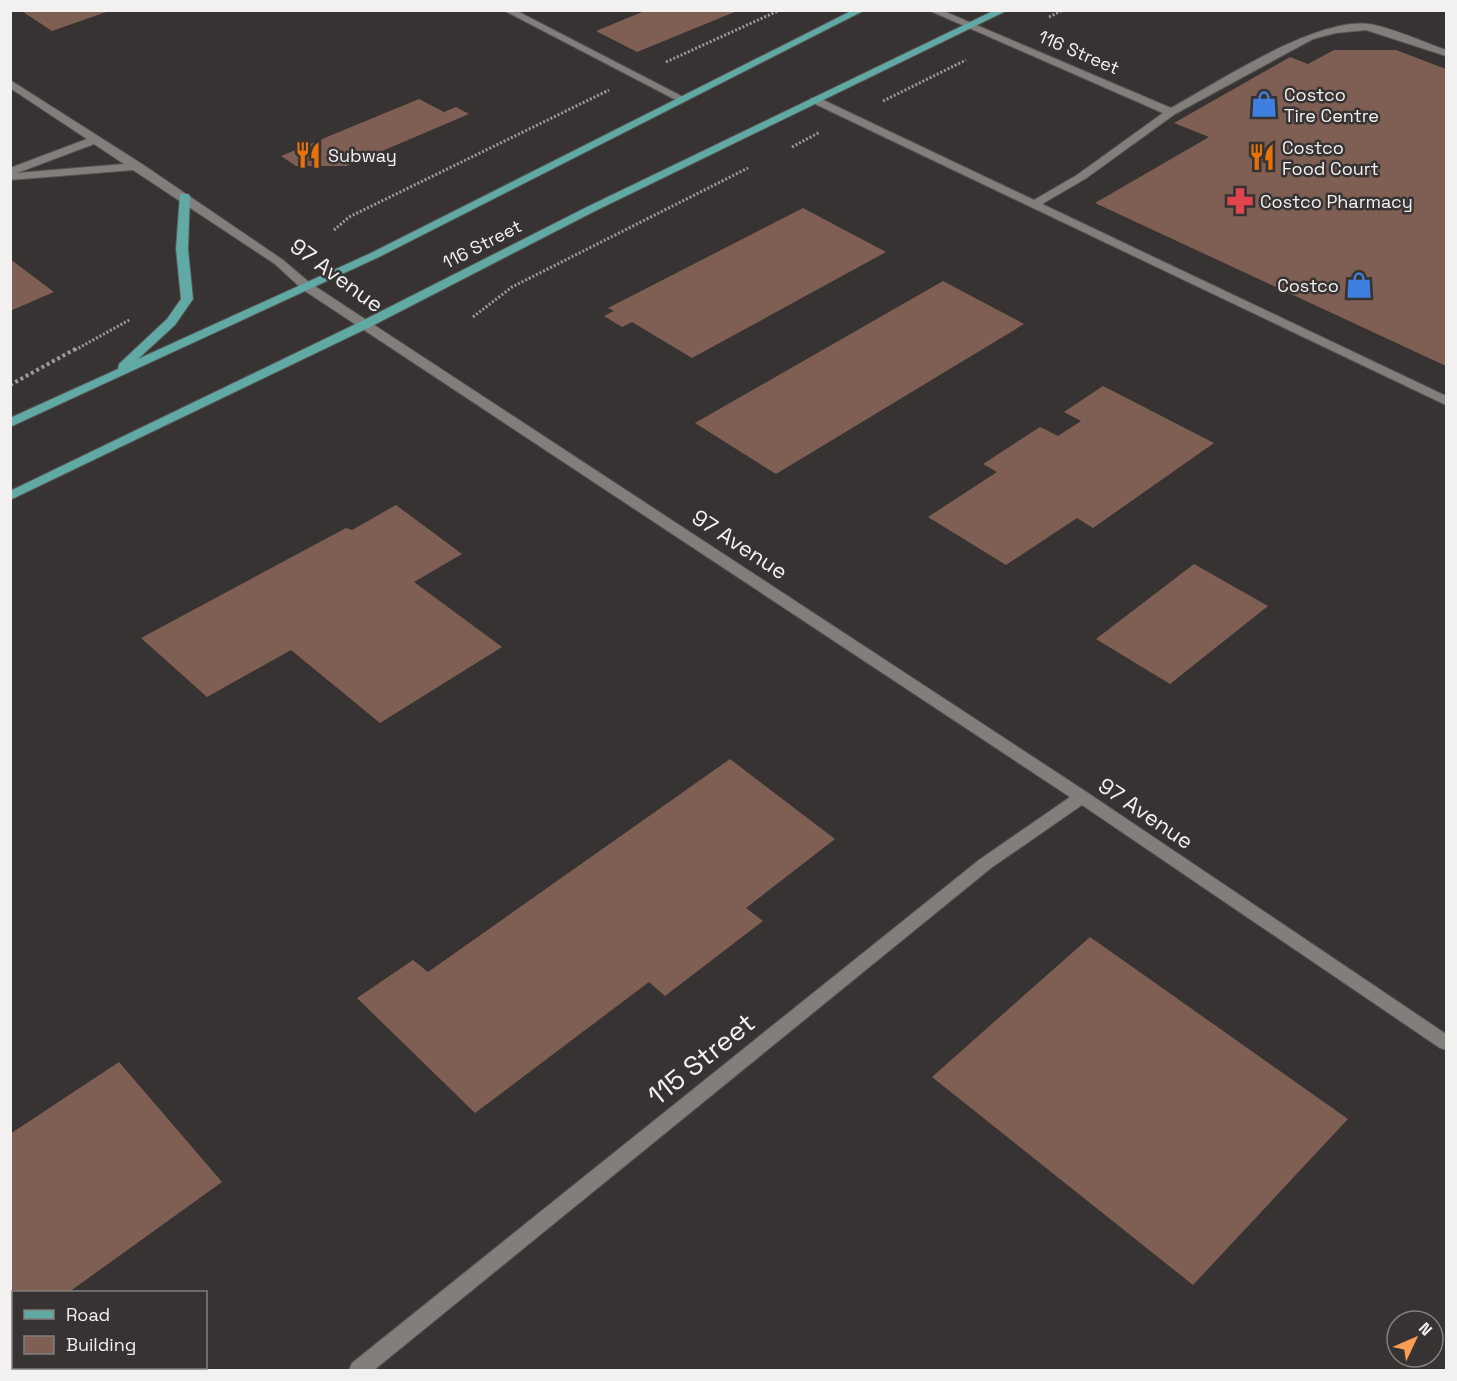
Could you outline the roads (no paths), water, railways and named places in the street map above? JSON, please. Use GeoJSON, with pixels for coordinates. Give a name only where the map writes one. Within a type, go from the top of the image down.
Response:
{"type":"FeatureCollection","features":[{"type":"Feature","properties":{"kind":"main road","name":"116 Street"},"geometry":{"type":"LineString","coordinates":[[10,423],[375,255],[861,10]]}},
{"type":"Feature","properties":{"kind":"main road","name":"116 Street"},"geometry":{"type":"LineString","coordinates":[[10,496],[366,324],[580,214],[1004,10]]}},
{"type":"Feature","properties":{"kind":"main road"},"geometry":{"type":"LineString","coordinates":[[112,377],[171,322],[186,299],[182,249],[184,196]]}},
{"type":"Feature","properties":{"kind":"street"},"geometry":{"type":"LineString","coordinates":[[507,10],[682,99]]}},
{"type":"Feature","properties":{"kind":"street","name":"116 Street"},"geometry":{"type":"LineString","coordinates":[[932,10],[1171,112]]}},
{"type":"Feature","properties":{"kind":"street"},"geometry":{"type":"LineString","coordinates":[[1033,206],[1081,177],[1171,112],[1310,37],[1335,30],[1367,27],[1446,53]]}},
{"type":"Feature","properties":{"kind":"street","name":"97 Avenue"},"geometry":{"type":"LineString","coordinates":[[10,83],[184,196],[279,262],[306,286],[1083,797],[1446,1043]]}},
{"type":"Feature","properties":{"kind":"street"},"geometry":{"type":"LineString","coordinates":[[815,100],[1033,206],[1446,401]]}},
{"type":"Feature","properties":{"kind":"street"},"geometry":{"type":"LineString","coordinates":[[10,172],[96,140]]}},
{"type":"Feature","properties":{"kind":"street"},"geometry":{"type":"LineString","coordinates":[[10,177],[138,166]]}},
{"type":"Feature","properties":{"kind":"street","name":"115 Street"},"geometry":{"type":"LineString","coordinates":[[359,1371],[985,864],[1083,797]]}},
{"type":"Feature","properties":{"kind":"place","name":"Costco Tire Centre"},"geometry":{"type":"Point","coordinates":[1264,104]}},
{"type":"Feature","properties":{"kind":"place","name":"Subway"},"geometry":{"type":"Point","coordinates":[308,155]}},
{"type":"Feature","properties":{"kind":"place","name":"Costco Food Court"},"geometry":{"type":"Point","coordinates":[1262,157]}},
{"type":"Feature","properties":{"kind":"place","name":"Costco Pharmacy"},"geometry":{"type":"Point","coordinates":[1240,201]}},
{"type":"Feature","properties":{"kind":"place","name":"Costco"},"geometry":{"type":"Point","coordinates":[1359,285]}}]}
